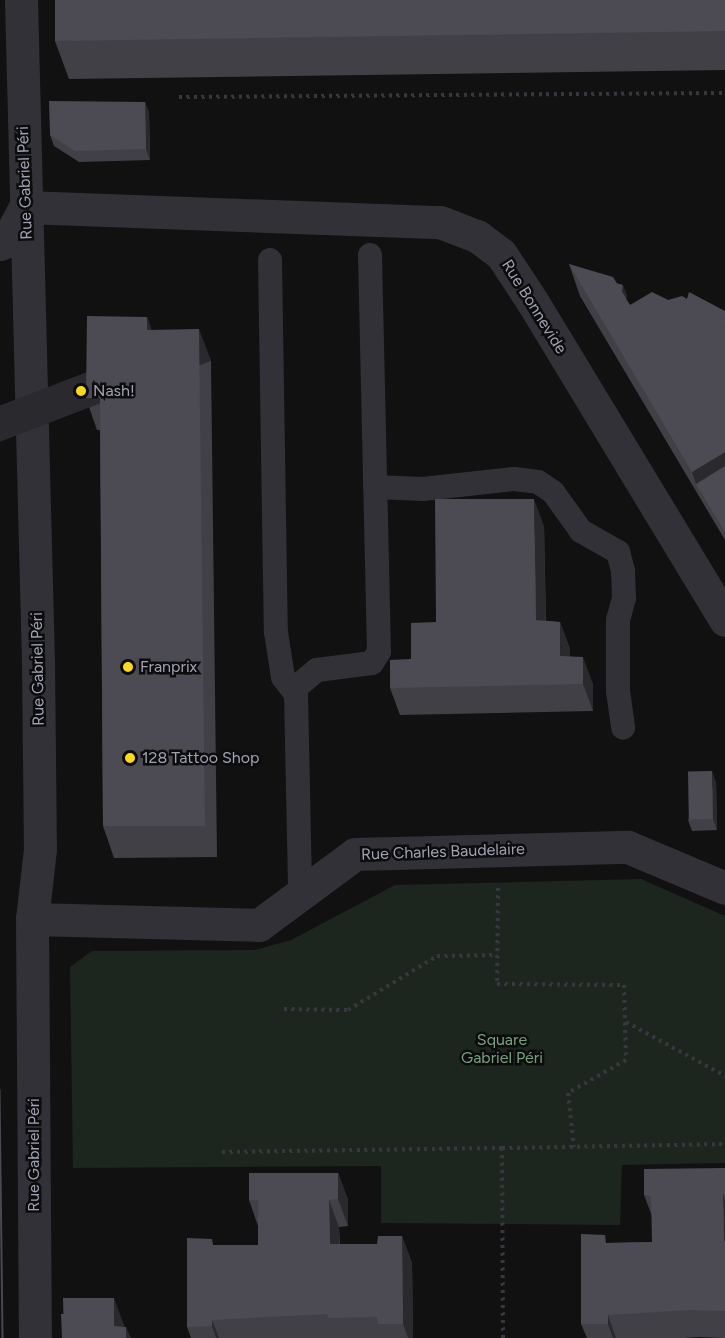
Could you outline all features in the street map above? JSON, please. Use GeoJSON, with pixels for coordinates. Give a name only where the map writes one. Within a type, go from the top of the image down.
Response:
{"type":"FeatureCollection","features":[{"type":"Feature","properties":{"kind":"street","name":"Rue Gabriel Péri"},"geometry":{"type":"LineString","coordinates":[[21,0],[25,207],[32,303],[39,673],[40,849],[32,919],[35,1338]]}},
{"type":"Feature","properties":{"kind":"street"},"geometry":{"type":"LineString","coordinates":[[0,244],[7,241],[25,207]]}},
{"type":"Feature","properties":{"kind":"street","name":"Rue Bonnevide"},"geometry":{"type":"LineString","coordinates":[[25,207],[440,222],[477,236],[501,254],[532,301],[725,620]]}},
{"type":"Feature","properties":{"kind":"street","name":"Rue Charles Baudelaire"},"geometry":{"type":"LineString","coordinates":[[32,919],[258,925],[300,891],[355,854],[628,847],[725,888]]}},
{"type":"Feature","properties":{"kind":"lane"},"geometry":{"type":"LineString","coordinates":[[294,689],[317,670],[372,663],[379,652],[370,255]]}},
{"type":"Feature","properties":{"kind":"lane"},"geometry":{"type":"LineString","coordinates":[[270,260],[276,632],[284,677],[294,689],[300,891]]}},
{"type":"Feature","properties":{"kind":"lane"},"geometry":{"type":"LineString","coordinates":[[375,487],[423,489],[514,478],[538,482],[553,492],[581,531],[618,552],[623,572],[624,598],[618,620],[618,691],[623,728]]}},
{"type":"Feature","properties":{"kind":"path"},"geometry":{"type":"LineString","coordinates":[[179,98],[725,93]]}},
{"type":"Feature","properties":{"kind":"path"},"geometry":{"type":"LineString","coordinates":[[498,882],[497,984],[624,986],[626,1060],[568,1094],[574,1147]]}},
{"type":"Feature","properties":{"kind":"path"},"geometry":{"type":"LineString","coordinates":[[284,1009],[348,1010],[437,956],[497,955]]}},
{"type":"Feature","properties":{"kind":"path"},"geometry":{"type":"LineString","coordinates":[[625,1022],[725,1076]]}},
{"type":"Feature","properties":{"kind":"path"},"geometry":{"type":"LineString","coordinates":[[222,1152],[725,1144]]}},
{"type":"Feature","properties":{"kind":"path"},"geometry":{"type":"LineString","coordinates":[[502,1148],[503,1338]]}},
{"type":"Feature","properties":{"kind":"green space","name":"Square Gabriel Péri"},"geometry":{"type":"Polygon","coordinates":[[[641,879],[725,916],[725,1163],[622,1165],[620,1225],[381,1223],[381,1166],[73,1168],[70,967],[92,951],[255,950],[291,940],[395,885],[641,879]]]}},
{"type":"Feature","properties":{"kind":"building"},"geometry":{"type":"Polygon","coordinates":[[[55,0],[725,0],[725,31],[55,41],[55,0]]]}},
{"type":"Feature","properties":{"kind":"building"},"geometry":{"type":"Polygon","coordinates":[[[49,101],[145,102],[146,149],[75,151],[50,135],[49,101]]]}},
{"type":"Feature","properties":{"kind":"building"},"geometry":{"type":"Polygon","coordinates":[[[569,264],[613,277],[630,305],[652,292],[725,328],[725,452],[692,472],[569,264]]]}},
{"type":"Feature","properties":{"kind":"building"},"geometry":{"type":"Polygon","coordinates":[[[689,292],[725,311],[725,320],[687,299],[689,292]]]}},
{"type":"Feature","properties":{"kind":"building"},"geometry":{"type":"Polygon","coordinates":[[[682,296],[725,320],[725,328],[668,300],[682,296]]]}},
{"type":"Feature","properties":{"kind":"building"},"geometry":{"type":"Polygon","coordinates":[[[87,316],[147,317],[147,330],[199,329],[205,826],[103,826],[100,398],[86,398],[87,316]]]}},
{"type":"Feature","properties":{"kind":"building"},"geometry":{"type":"Polygon","coordinates":[[[725,466],[725,532],[696,484],[725,466]]]}},
{"type":"Feature","properties":{"kind":"building"},"geometry":{"type":"Polygon","coordinates":[[[435,499],[534,499],[536,620],[560,622],[560,656],[583,657],[583,684],[390,688],[390,660],[411,659],[411,623],[436,622],[435,499]]]}},
{"type":"Feature","properties":{"kind":"building"},"geometry":{"type":"Polygon","coordinates":[[[688,771],[712,771],[713,819],[689,819],[688,771]]]}},
{"type":"Feature","properties":{"kind":"building"},"geometry":{"type":"Polygon","coordinates":[[[725,1168],[725,1194],[723,1194],[725,1311],[689,1310],[608,1315],[608,1324],[581,1324],[581,1234],[605,1235],[606,1243],[652,1242],[651,1196],[644,1195],[644,1169],[725,1168]]]}},
{"type":"Feature","properties":{"kind":"building"},"geometry":{"type":"Polygon","coordinates":[[[249,1173],[338,1173],[338,1199],[329,1200],[330,1244],[377,1244],[378,1236],[402,1236],[403,1324],[378,1324],[377,1317],[328,1318],[327,1314],[212,1320],[212,1326],[187,1327],[187,1238],[212,1239],[213,1245],[258,1245],[258,1200],[249,1200],[249,1173]]]}},
{"type":"Feature","properties":{"kind":"building"},"geometry":{"type":"Polygon","coordinates":[[[63,1298],[114,1298],[114,1326],[126,1327],[126,1338],[64,1338],[63,1298]]]}},
{"type":"Feature","properties":{"kind":"building"},"geometry":{"type":"Polygon","coordinates":[[[61,1314],[64,1314],[64,1338],[62,1338],[61,1314]]]}},
{"type":"Feature","properties":{"kind":"tram line"},"geometry":{"type":"LineString","coordinates":[[0,1090],[3,1338]]}},
{"type":"Feature","properties":{"kind":"place","name":"Nash!"},"geometry":{"type":"Point","coordinates":[81,391]}},
{"type":"Feature","properties":{"kind":"place","name":"Franprix"},"geometry":{"type":"Point","coordinates":[128,667]}},
{"type":"Feature","properties":{"kind":"place","name":"128 Tattoo Shop"},"geometry":{"type":"Point","coordinates":[130,758]}}]}
